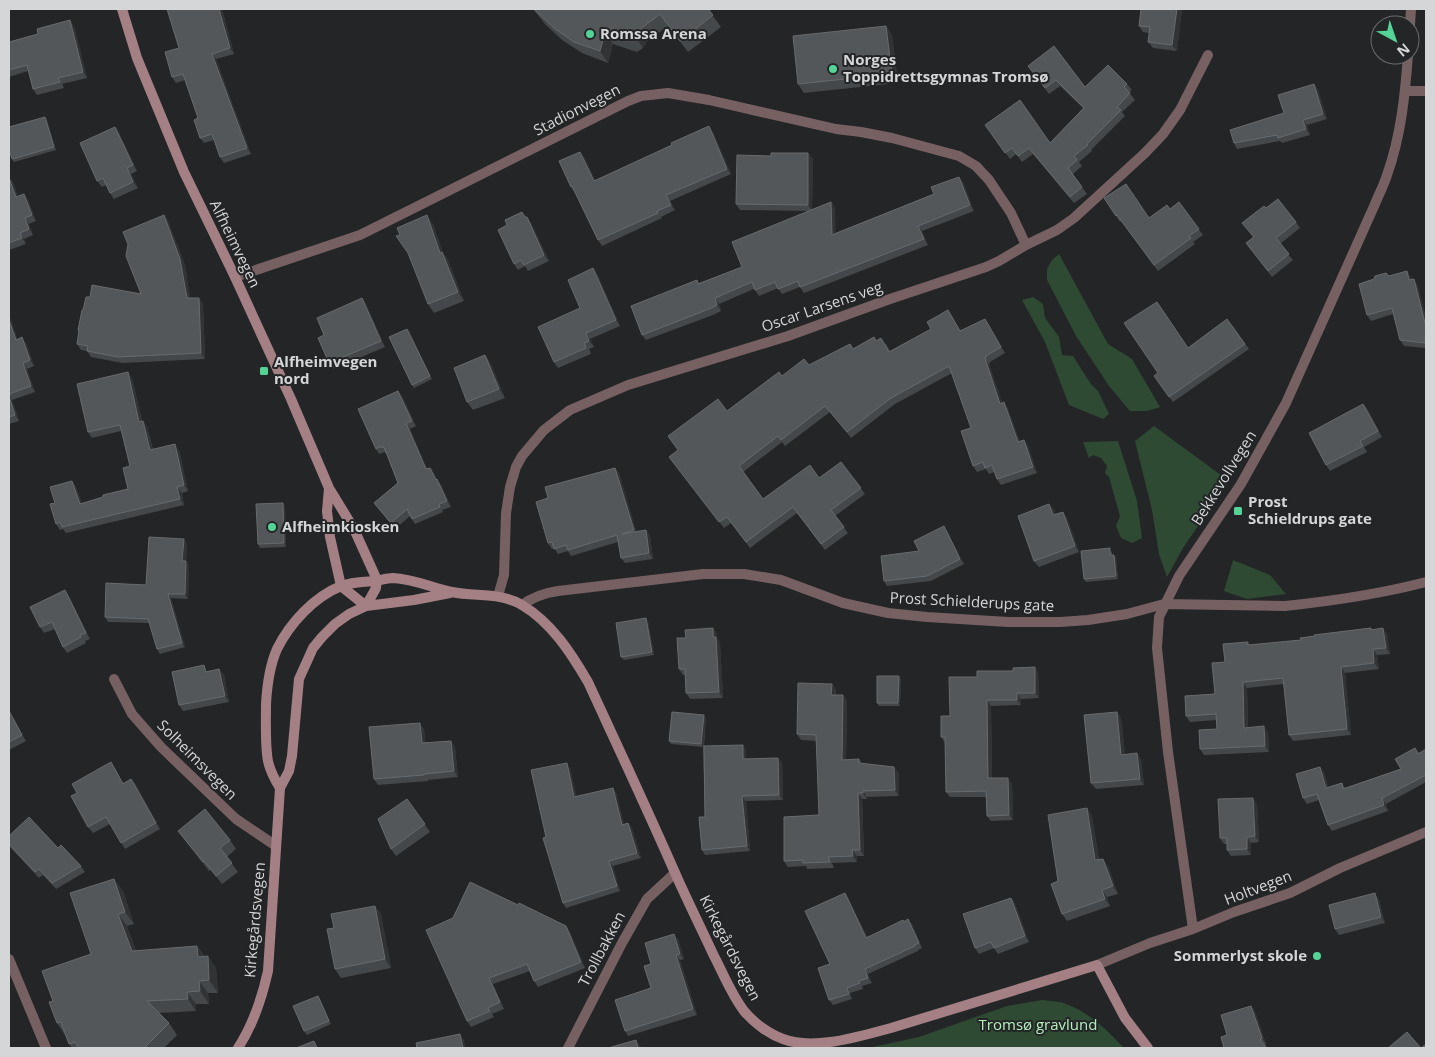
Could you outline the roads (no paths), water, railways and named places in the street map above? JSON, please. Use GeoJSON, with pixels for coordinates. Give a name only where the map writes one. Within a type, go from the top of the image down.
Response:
{"type":"FeatureCollection","features":[{"type":"Feature","properties":{"kind":"street","name":"Alfheimvegen"},"geometry":{"type":"LineString","coordinates":[[122,9],[137,58],[184,172],[291,399],[329,488],[354,529],[377,580]]}},
{"type":"Feature","properties":{"kind":"street","name":"Oscar Larsens veg"},"geometry":{"type":"LineString","coordinates":[[498,596],[504,575],[506,512],[510,487],[516,468],[522,456],[544,430],[570,410],[628,385],[779,339],[986,267],[1057,230],[1074,218],[1163,134],[1180,110],[1208,55]]}},
{"type":"Feature","properties":{"kind":"street","name":"Bekkevollvegen"},"geometry":{"type":"LineString","coordinates":[[1193,929],[1168,752],[1156,648],[1159,617],[1179,576],[1241,484],[1286,403],[1387,174],[1400,126],[1407,65]]}},
{"type":"Feature","properties":{"kind":"street"},"geometry":{"type":"LineString","coordinates":[[1405,91],[1426,91]]}},
{"type":"Feature","properties":{"kind":"street","name":"Stadionvegen"},"geometry":{"type":"LineString","coordinates":[[235,277],[360,235],[621,104],[641,96],[668,93],[709,100],[836,129],[892,138],[959,156],[976,166],[989,180],[1012,213],[1026,245]]}},
{"type":"Feature","properties":{"kind":"street","name":"Alfheimvegen"},"geometry":{"type":"LineString","coordinates":[[329,488],[327,511],[330,536],[341,586]]}},
{"type":"Feature","properties":{"kind":"street","name":"Prost Schielderups gate"},"geometry":{"type":"LineString","coordinates":[[522,605],[542,594],[558,590],[704,574],[744,574],[794,584],[843,603],[888,613],[1008,622],[1060,622],[1127,614],[1164,604],[1285,606],[1304,604],[1376,593],[1426,582]]}},
{"type":"Feature","properties":{"kind":"street","name":"Kirkegårdsvegen"},"geometry":{"type":"LineString","coordinates":[[280,788],[272,774],[268,760],[268,684],[277,650],[294,623],[315,602],[341,586],[393,578],[453,592],[498,596],[522,605],[540,619],[569,651],[588,682],[724,976],[744,1011],[757,1024],[775,1036],[796,1043],[811,1044],[861,1036],[1097,965]]}},
{"type":"Feature","properties":{"kind":"street"},"geometry":{"type":"LineString","coordinates":[[341,586],[366,606],[376,588],[377,580]]}},
{"type":"Feature","properties":{"kind":"street","name":"Kirkegårdsvegen"},"geometry":{"type":"LineString","coordinates":[[238,1048],[250,1028],[261,999],[268,971],[280,788],[289,771],[299,679],[306,660],[322,637],[348,614],[366,606],[414,600],[453,592]]}},
{"type":"Feature","properties":{"kind":"street","name":"Solheimsvegen"},"geometry":{"type":"LineString","coordinates":[[114,679],[132,714],[161,747],[236,820],[276,846]]}},
{"type":"Feature","properties":{"kind":"street","name":"Holtvegen"},"geometry":{"type":"LineString","coordinates":[[1097,965],[1234,912],[1290,894],[1340,868],[1426,832]]}},
{"type":"Feature","properties":{"kind":"street","name":"Trollbakken"},"geometry":{"type":"LineString","coordinates":[[568,1048],[647,898],[675,873]]}},
{"type":"Feature","properties":{"kind":"street"},"geometry":{"type":"LineString","coordinates":[[9,959],[46,1048]]}},
{"type":"Feature","properties":{"kind":"street"},"geometry":{"type":"LineString","coordinates":[[1097,965],[1125,1018],[1148,1048]]}},
{"type":"Feature","properties":{"kind":"place","name":"Romssa Arena"},"geometry":{"type":"Point","coordinates":[590,34]}},
{"type":"Feature","properties":{"kind":"place","name":"Norges Toppidrettsgymnas Tromsø"},"geometry":{"type":"Point","coordinates":[833,69]}},
{"type":"Feature","properties":{"kind":"place","name":"Alfheimvegen nord"},"geometry":{"type":"Point","coordinates":[264,371]}},
{"type":"Feature","properties":{"kind":"place","name":"Prost Schieldrups gate"},"geometry":{"type":"Point","coordinates":[1238,511]}},
{"type":"Feature","properties":{"kind":"place","name":"Alfheimkiosken"},"geometry":{"type":"Point","coordinates":[272,527]}},
{"type":"Feature","properties":{"kind":"place","name":"Sommerlyst skole"},"geometry":{"type":"Point","coordinates":[1317,956]}},
{"type":"Feature","properties":{"kind":"park label","name":"Tromsø gravlund"},"geometry":{"type":"Point","coordinates":[1038,1025]}}]}
